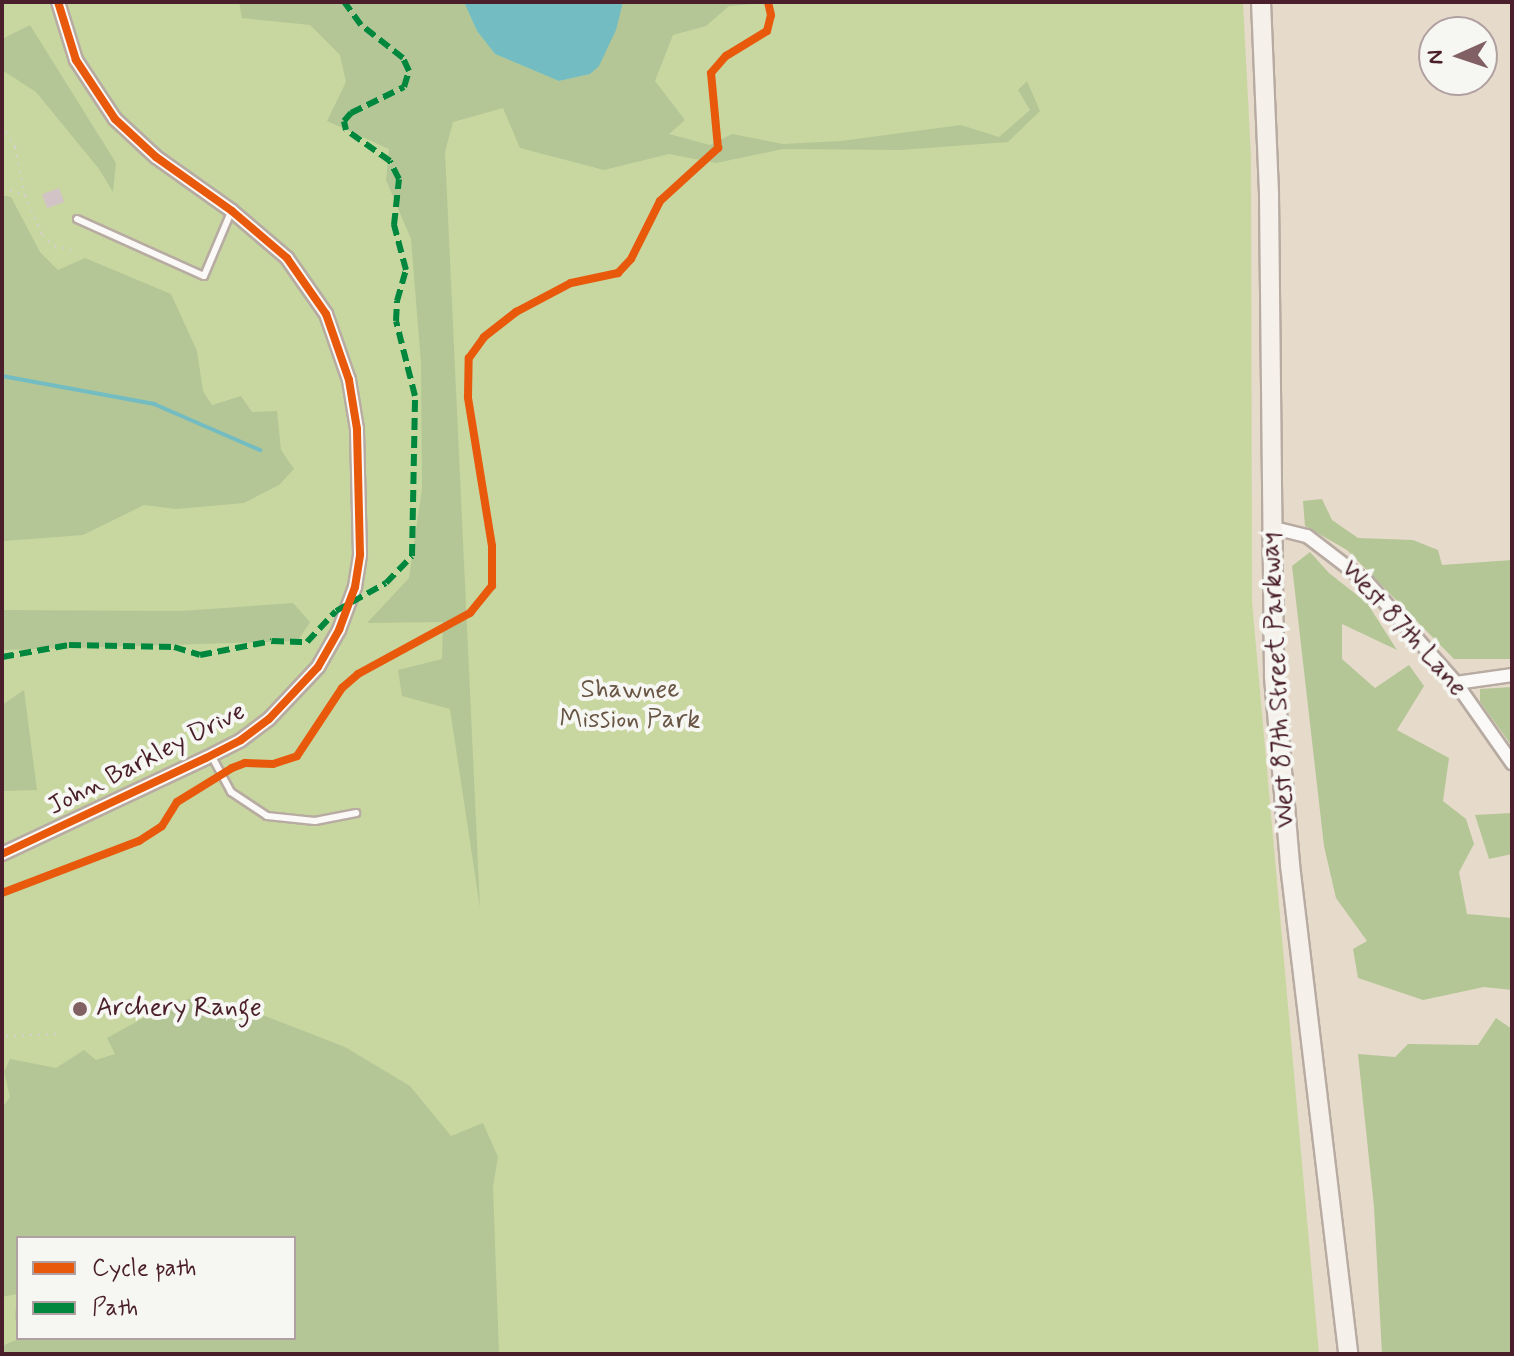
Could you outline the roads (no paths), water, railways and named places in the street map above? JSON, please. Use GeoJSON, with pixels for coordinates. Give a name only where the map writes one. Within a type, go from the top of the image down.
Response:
{"type":"FeatureCollection","features":[{"type":"Feature","properties":{"kind":"main road","name":"West 87th Street Parkway"},"geometry":{"type":"LineString","coordinates":[[1261,2],[1269,196],[1270,527],[1274,677],[1288,850],[1348,1354]]}},
{"type":"Feature","properties":{"kind":"street","name":"John Barkley Drive"},"geometry":{"type":"LineString","coordinates":[[2,854],[211,755],[269,719],[318,667],[339,630],[355,587],[362,518],[357,429],[349,380],[326,314],[287,258],[232,211],[156,157],[115,119],[93,92],[76,60],[58,2]]}},
{"type":"Feature","properties":{"kind":"street","name":"West 87th Lane"},"geometry":{"type":"LineString","coordinates":[[1270,527],[1307,536],[1351,567],[1456,683],[1512,763]]}},
{"type":"Feature","properties":{"kind":"street"},"geometry":{"type":"LineString","coordinates":[[1456,683],[1512,675]]}},
{"type":"Feature","properties":{"kind":"lane"},"geometry":{"type":"LineString","coordinates":[[77,219],[204,276],[232,211]]}},
{"type":"Feature","properties":{"kind":"lane"},"geometry":{"type":"LineString","coordinates":[[211,755],[231,792],[267,816],[315,821],[356,813]]}},
{"type":"Feature","properties":{"kind":"water"},"geometry":{"type":"Polygon","coordinates":[[[464,2],[623,2],[616,30],[599,66],[590,74],[559,81],[495,54],[477,31],[464,2]]]}},
{"type":"Feature","properties":{"kind":"waterway"},"geometry":{"type":"LineString","coordinates":[[2,376],[154,404],[260,450]]}},
{"type":"Feature","properties":{"kind":"place","name":"Archery Range"},"geometry":{"type":"Point","coordinates":[80,1009]}},
{"type":"Feature","properties":{"kind":"park label","name":"Shawnee Mission Park"},"geometry":{"type":"Point","coordinates":[630,706]}}]}
